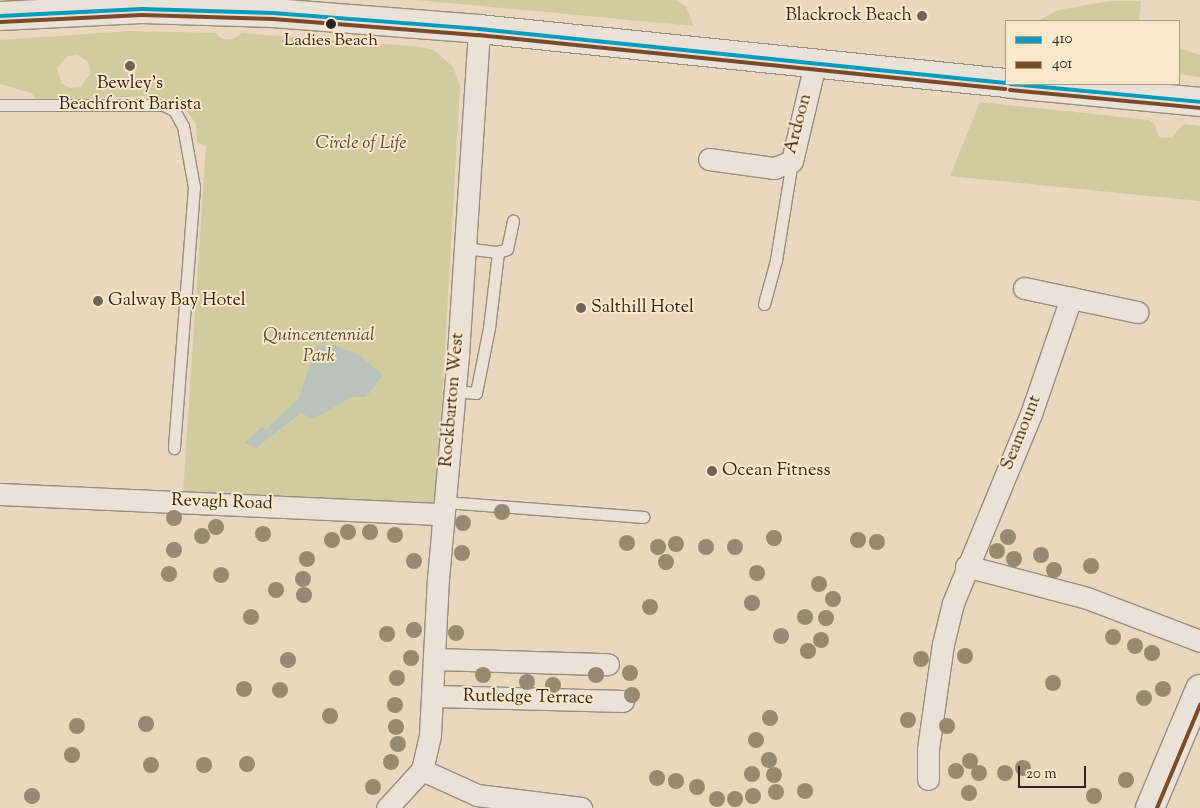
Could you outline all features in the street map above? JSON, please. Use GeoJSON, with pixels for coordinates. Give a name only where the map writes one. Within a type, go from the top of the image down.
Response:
{"type":"FeatureCollection","features":[{"type":"Feature","properties":{"kind":"main road"},"geometry":{"type":"LineString","coordinates":[[0,16],[160,10],[273,13],[479,28],[1005,83]]}},
{"type":"Feature","properties":{"kind":"main road"},"geometry":{"type":"LineString","coordinates":[[1022,85],[1200,102]]}},
{"type":"Feature","properties":{"kind":"main road"},"geometry":{"type":"LineString","coordinates":[[1150,808],[1200,689]]}},
{"type":"Feature","properties":{"kind":"street","name":"Rockbarton West"},"geometry":{"type":"LineString","coordinates":[[422,770],[427,758],[434,696],[438,579],[454,392],[479,28]]}},
{"type":"Feature","properties":{"kind":"street","name":"Ardoon"},"geometry":{"type":"LineString","coordinates":[[709,159],[774,168],[792,161],[815,64]]}},
{"type":"Feature","properties":{"kind":"street"},"geometry":{"type":"LineString","coordinates":[[1024,288],[1137,312]]}},
{"type":"Feature","properties":{"kind":"street","name":"Seamount"},"geometry":{"type":"LineString","coordinates":[[928,779],[928,752],[944,644],[966,566],[1031,414],[1071,298]]}},
{"type":"Feature","properties":{"kind":"street","name":"Revagh Road"},"geometry":{"type":"LineString","coordinates":[[0,494],[445,508]]}},
{"type":"Feature","properties":{"kind":"street"},"geometry":{"type":"LineString","coordinates":[[966,566],[1087,598],[1200,641]]}},
{"type":"Feature","properties":{"kind":"street"},"geometry":{"type":"LineString","coordinates":[[435,659],[608,664]]}},
{"type":"Feature","properties":{"kind":"street","name":"Rutledge Terrace"},"geometry":{"type":"LineString","coordinates":[[434,696],[623,701]]}},
{"type":"Feature","properties":{"kind":"street"},"geometry":{"type":"LineString","coordinates":[[388,808],[422,770],[477,794],[526,805],[580,808]]}},
{"type":"Feature","properties":{"kind":"lane"},"geometry":{"type":"LineString","coordinates":[[0,106],[163,105],[174,110],[183,126],[194,187],[174,448]]}},
{"type":"Feature","properties":{"kind":"lane"},"geometry":{"type":"LineString","coordinates":[[764,304],[776,260],[792,161]]}},
{"type":"Feature","properties":{"kind":"lane"},"geometry":{"type":"LineString","coordinates":[[464,248],[498,252],[509,245],[513,221]]}},
{"type":"Feature","properties":{"kind":"lane"},"geometry":{"type":"LineString","coordinates":[[454,392],[476,394],[489,328],[498,252]]}},
{"type":"Feature","properties":{"kind":"lane"},"geometry":{"type":"LineString","coordinates":[[445,508],[643,517]]}},
{"type":"Feature","properties":{"kind":"green space"},"geometry":{"type":"Polygon","coordinates":[[[417,0],[676,0],[686,7],[694,26],[417,0]]]}},
{"type":"Feature","properties":{"kind":"green space"},"geometry":{"type":"Polygon","coordinates":[[[1110,1],[1141,1],[1139,20],[1040,20],[1058,10],[1110,1]]]}},
{"type":"Feature","properties":{"kind":"green space","name":"Quincentennial Park"},"geometry":{"type":"Polygon","coordinates":[[[130,31],[216,33],[222,39],[233,39],[242,33],[422,47],[434,50],[453,67],[460,85],[436,506],[183,494],[206,145],[197,143],[196,124],[185,108],[174,99],[147,96],[38,101],[31,93],[0,84],[0,40],[130,31]],[[78,55],[68,56],[57,68],[61,83],[70,88],[81,87],[91,73],[88,62],[78,55]]]}},
{"type":"Feature","properties":{"kind":"green space"},"geometry":{"type":"Polygon","coordinates":[[[1180,48],[1200,55],[1200,77],[1180,74],[1180,48]]]}},
{"type":"Feature","properties":{"kind":"green space"},"geometry":{"type":"Polygon","coordinates":[[[980,102],[1149,120],[1155,125],[1159,137],[1172,138],[1183,124],[1200,126],[1200,201],[950,176],[980,102]]]}},
{"type":"Feature","properties":{"kind":"shaded area"},"geometry":{"type":"Polygon","coordinates":[[[316,345],[334,345],[359,355],[383,375],[366,397],[352,397],[313,419],[301,413],[256,448],[245,443],[261,427],[266,429],[299,398],[316,345]]]}},
{"type":"Feature","properties":{"kind":"transit line","name":"410"},"geometry":{"type":"LineString","coordinates":[[0,16],[142,9],[273,13],[479,29],[1005,83]]}},
{"type":"Feature","properties":{"kind":"transit line","name":"401"},"geometry":{"type":"LineString","coordinates":[[0,22],[142,15],[273,19],[478,35],[1005,89]]}},
{"type":"Feature","properties":{"kind":"transit line","name":"410"},"geometry":{"type":"LineString","coordinates":[[1022,85],[1200,102]]}},
{"type":"Feature","properties":{"kind":"transit line","name":"401"},"geometry":{"type":"LineString","coordinates":[[1010,90],[1199,108]]}},
{"type":"Feature","properties":{"kind":"transit line","name":"401"},"geometry":{"type":"LineString","coordinates":[[1157,808],[1200,705]]}},
{"type":"Feature","properties":{"kind":"place","name":"Blackrock Beach"},"geometry":{"type":"Point","coordinates":[922,16]}},
{"type":"Feature","properties":{"kind":"place","name":"Ladies Beach"},"geometry":{"type":"Point","coordinates":[331,24]}},
{"type":"Feature","properties":{"kind":"place","name":"Bewley's Beachfront Barista"},"geometry":{"type":"Point","coordinates":[130,66]}},
{"type":"Feature","properties":{"kind":"place","name":"Galway Bay Hotel"},"geometry":{"type":"Point","coordinates":[98,301]}},
{"type":"Feature","properties":{"kind":"place","name":"Salthill Hotel"},"geometry":{"type":"Point","coordinates":[581,308]}},
{"type":"Feature","properties":{"kind":"place","name":"Ocean Fitness"},"geometry":{"type":"Point","coordinates":[712,471]}},
{"type":"Feature","properties":{"kind":"park label","name":"Circle of Life"},"geometry":{"type":"Point","coordinates":[361,144]}}]}
